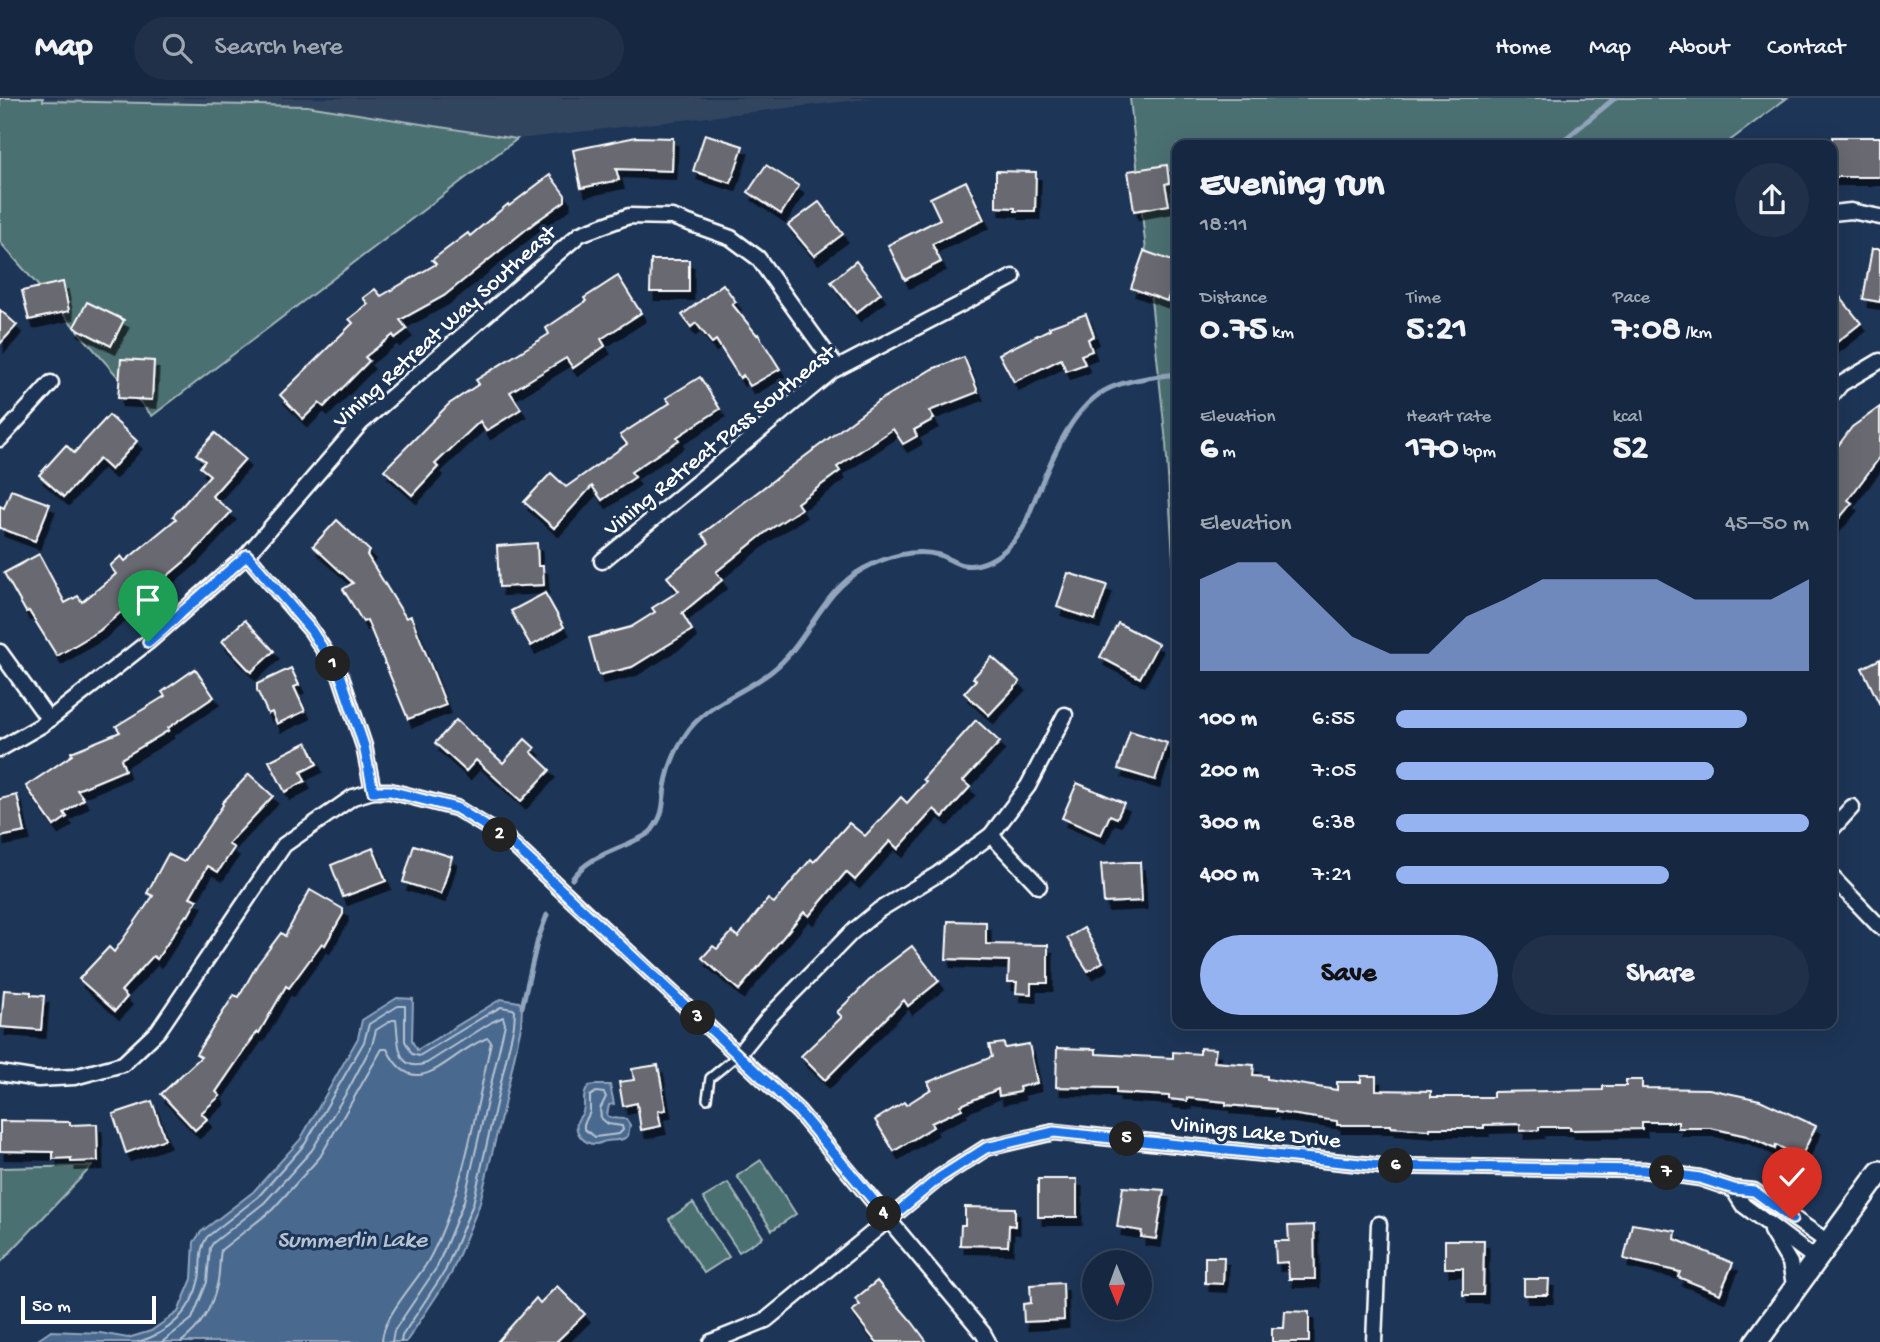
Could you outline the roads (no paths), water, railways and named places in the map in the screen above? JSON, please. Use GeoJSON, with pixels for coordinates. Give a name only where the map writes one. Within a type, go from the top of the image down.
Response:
{"type":"FeatureCollection","features":[{"type":"Feature","properties":{"kind":"street"},"geometry":{"type":"LineString","coordinates":[[1837,212],[1851,211],[1880,217]]}},
{"type":"Feature","properties":{"kind":"street","name":"Vining Retreat Way Southeast"},"geometry":{"type":"LineString","coordinates":[[0,749],[49,720],[148,642],[247,555],[361,423],[580,234],[629,216],[672,217],[730,239],[758,258],[837,368]]}},
{"type":"Feature","properties":{"kind":"street","name":"Vining Retreat Pass Southeast"},"geometry":{"type":"LineString","coordinates":[[602,561],[837,368],[1013,277]]}},
{"type":"Feature","properties":{"kind":"street"},"geometry":{"type":"LineString","coordinates":[[1837,389],[1880,361]]}},
{"type":"Feature","properties":{"kind":"street"},"geometry":{"type":"LineString","coordinates":[[0,439],[51,383]]}},
{"type":"Feature","properties":{"kind":"street"},"geometry":{"type":"LineString","coordinates":[[247,555],[311,630],[341,677],[364,746],[373,791]]}},
{"type":"Feature","properties":{"kind":"street"},"geometry":{"type":"LineString","coordinates":[[0,652],[49,720]]}},
{"type":"Feature","properties":{"kind":"street"},"geometry":{"type":"LineString","coordinates":[[738,1055],[768,1018],[851,933],[879,910],[938,874],[991,835],[1028,786],[1065,715]]}},
{"type":"Feature","properties":{"kind":"street"},"geometry":{"type":"LineString","coordinates":[[0,1073],[38,1079],[74,1077],[123,1064],[158,1031],[284,845],[353,797],[373,791],[390,791],[456,808],[507,839],[799,1112],[988,1342]]}},
{"type":"Feature","properties":{"kind":"street"},"geometry":{"type":"LineString","coordinates":[[1837,824],[1852,807]]}},
{"type":"Feature","properties":{"kind":"street"},"geometry":{"type":"LineString","coordinates":[[991,835],[1039,886]]}},
{"type":"Feature","properties":{"kind":"street"},"geometry":{"type":"LineString","coordinates":[[1837,882],[1880,927]]}},
{"type":"Feature","properties":{"kind":"street","name":"Vinings Lake Drive"},"geometry":{"type":"LineString","coordinates":[[711,1342],[766,1320],[939,1178],[986,1148],[1054,1132],[1380,1166],[1644,1170],[1700,1178],[1734,1189],[1754,1191],[1823,1252]]}},
{"type":"Feature","properties":{"kind":"street"},"geometry":{"type":"LineString","coordinates":[[1756,1342],[1880,1172]]}},
{"type":"Feature","properties":{"kind":"street"},"geometry":{"type":"LineString","coordinates":[[1734,1189],[1743,1205],[1764,1221],[1823,1252]]}},
{"type":"Feature","properties":{"kind":"street"},"geometry":{"type":"LineString","coordinates":[[1764,1221],[1790,1263],[1795,1290]]}},
{"type":"Feature","properties":{"kind":"street"},"geometry":{"type":"LineString","coordinates":[[1374,1342],[1378,1224]]}},
{"type":"Feature","properties":{"kind":"lane"},"geometry":{"type":"LineString","coordinates":[[707,1099],[710,1078],[738,1055]]}},
{"type":"Feature","properties":{"kind":"water","name":"Summerlin Lake"},"geometry":{"type":"Polygon","coordinates":[[[397,998],[413,999],[412,1041],[417,1050],[501,999],[519,1002],[522,1007],[521,1026],[504,1105],[479,1206],[451,1274],[406,1342],[35,1342],[51,1331],[100,1333],[128,1338],[151,1331],[178,1312],[192,1279],[194,1242],[201,1232],[253,1192],[300,1140],[358,1038],[362,1020],[397,998]]]}},
{"type":"Feature","properties":{"kind":"water"},"geometry":{"type":"Polygon","coordinates":[[[610,1085],[614,1104],[609,1105],[607,1115],[610,1118],[626,1119],[630,1125],[625,1138],[592,1144],[579,1134],[577,1122],[583,1112],[585,1092],[589,1086],[610,1085]]]}},
{"type":"Feature","properties":{"kind":"waterway"},"geometry":{"type":"LineString","coordinates":[[1564,140],[1615,98]]}},
{"type":"Feature","properties":{"kind":"waterway"},"geometry":{"type":"LineString","coordinates":[[572,879],[592,861],[652,830],[661,814],[672,761],[692,726],[713,708],[761,679],[785,660],[825,604],[849,579],[881,561],[910,553],[929,553],[970,565],[995,557],[1019,534],[1065,434],[1085,407],[1097,396],[1118,385],[1143,378],[1172,375]]}},
{"type":"Feature","properties":{"kind":"waterway"},"geometry":{"type":"LineString","coordinates":[[522,1007],[538,939],[547,915]]}}]}
